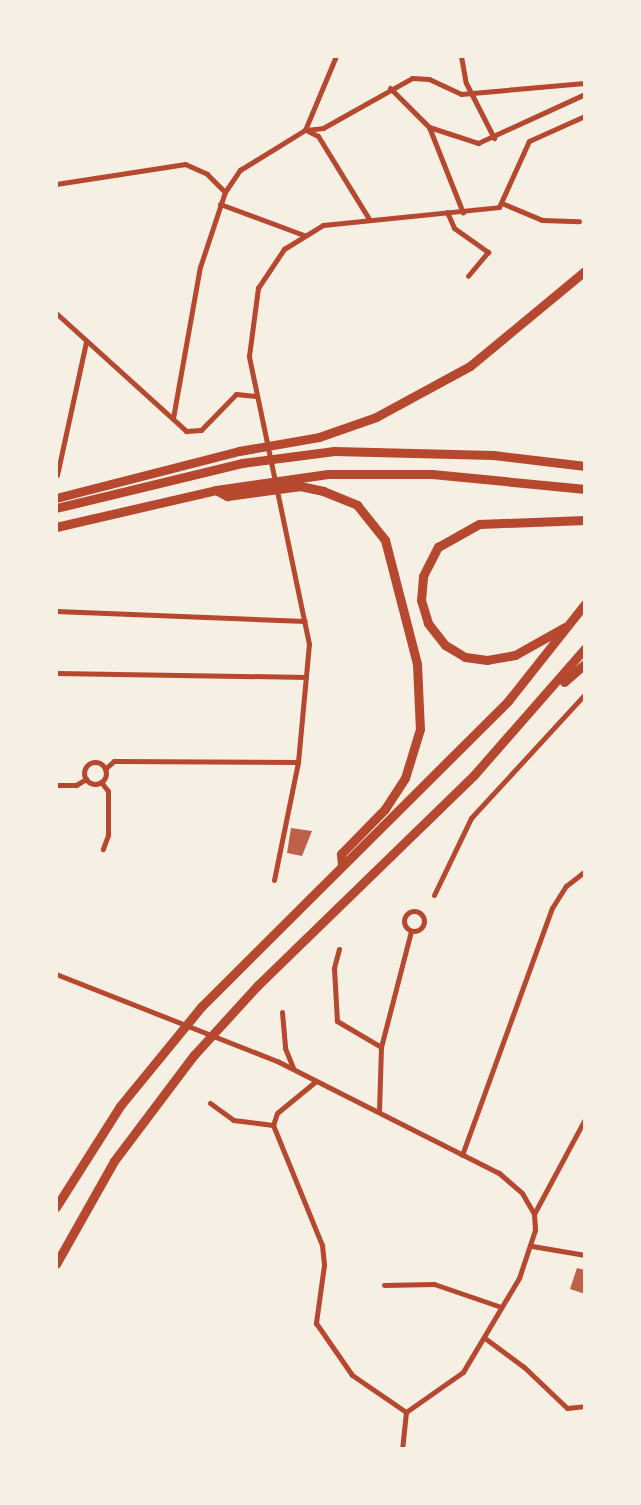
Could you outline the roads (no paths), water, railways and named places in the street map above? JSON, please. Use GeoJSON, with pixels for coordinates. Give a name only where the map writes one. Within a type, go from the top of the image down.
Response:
{"type":"FeatureCollection","features":[{"type":"Feature","properties":{"kind":"highway"},"geometry":{"type":"LineString","coordinates":[[56,498],[239,452],[319,437],[422,396],[488,353],[585,271]]}},
{"type":"Feature","properties":{"kind":"highway"},"geometry":{"type":"LineString","coordinates":[[56,508],[242,463],[334,451],[493,455],[585,466]]}},
{"type":"Feature","properties":{"kind":"highway"},"geometry":{"type":"LineString","coordinates":[[56,527],[216,490],[328,474],[384,472],[585,490]]}},
{"type":"Feature","properties":{"kind":"highway"},"geometry":{"type":"LineString","coordinates":[[216,490],[227,496],[300,486],[342,496],[370,517],[388,550],[420,681],[420,729],[405,778],[385,809],[341,854],[342,866]]}},
{"type":"Feature","properties":{"kind":"highway"},"geometry":{"type":"LineString","coordinates":[[569,624],[515,655],[487,660],[465,657],[433,631],[424,612],[421,588],[432,556],[457,533],[502,521],[585,520]]}},
{"type":"Feature","properties":{"kind":"highway"},"geometry":{"type":"LineString","coordinates":[[56,1207],[120,1106],[173,1039],[342,866],[508,701],[585,604]]}},
{"type":"Feature","properties":{"kind":"highway"},"geometry":{"type":"LineString","coordinates":[[547,697],[585,648]]}},
{"type":"Feature","properties":{"kind":"highway"},"geometry":{"type":"LineString","coordinates":[[56,1264],[114,1162],[194,1055],[258,985],[413,836],[547,697],[585,664]]}},
{"type":"Feature","properties":{"kind":"street"},"geometry":{"type":"LineString","coordinates":[[305,130],[336,56]]}},
{"type":"Feature","properties":{"kind":"street"},"geometry":{"type":"LineString","coordinates":[[461,56],[472,93],[494,138]]}},
{"type":"Feature","properties":{"kind":"street"},"geometry":{"type":"LineString","coordinates":[[173,418],[200,267],[220,204],[225,192],[240,170],[305,130],[323,128],[390,88],[420,78],[457,94],[585,83]]}},
{"type":"Feature","properties":{"kind":"street"},"geometry":{"type":"LineString","coordinates":[[390,88],[429,127],[463,214]]}},
{"type":"Feature","properties":{"kind":"street"},"geometry":{"type":"LineString","coordinates":[[429,127],[478,143],[494,138],[582,96]]}},
{"type":"Feature","properties":{"kind":"street"},"geometry":{"type":"LineString","coordinates":[[504,204],[518,158],[528,141],[585,116]]}},
{"type":"Feature","properties":{"kind":"street"},"geometry":{"type":"LineString","coordinates":[[305,130],[318,136],[370,220]]}},
{"type":"Feature","properties":{"kind":"street"},"geometry":{"type":"LineString","coordinates":[[56,184],[185,164],[207,174],[225,192]]}},
{"type":"Feature","properties":{"kind":"street"},"geometry":{"type":"LineString","coordinates":[[220,204],[304,235]]}},
{"type":"Feature","properties":{"kind":"street"},"geometry":{"type":"LineString","coordinates":[[274,880],[298,762],[306,677],[305,621],[258,409],[249,356],[256,297],[266,272],[284,249],[323,225],[447,212],[463,214],[504,204],[542,220],[579,221]]}},
{"type":"Feature","properties":{"kind":"street"},"geometry":{"type":"LineString","coordinates":[[447,212],[454,228],[488,252],[468,276]]}},
{"type":"Feature","properties":{"kind":"street"},"geometry":{"type":"LineString","coordinates":[[56,313],[86,342],[173,418],[195,433],[236,394],[256,396]]}},
{"type":"Feature","properties":{"kind":"street"},"geometry":{"type":"LineString","coordinates":[[58,475],[86,342]]}},
{"type":"Feature","properties":{"kind":"street"},"geometry":{"type":"LineString","coordinates":[[56,611],[305,621]]}},
{"type":"Feature","properties":{"kind":"street"},"geometry":{"type":"LineString","coordinates":[[56,673],[306,677]]}},
{"type":"Feature","properties":{"kind":"street"},"geometry":{"type":"LineString","coordinates":[[434,895],[471,818],[585,694]]}},
{"type":"Feature","properties":{"kind":"street"},"geometry":{"type":"LineString","coordinates":[[101,782],[105,769],[114,761],[298,762]]}},
{"type":"Feature","properties":{"kind":"street"},"geometry":{"type":"LineString","coordinates":[[86,779],[85,769],[90,764],[105,769]]}},
{"type":"Feature","properties":{"kind":"street"},"geometry":{"type":"LineString","coordinates":[[56,785],[76,785],[86,779],[101,782],[108,791],[108,835],[102,849]]}},
{"type":"Feature","properties":{"kind":"street"},"geometry":{"type":"LineString","coordinates":[[462,1155],[552,908],[566,886],[585,870]]}},
{"type":"Feature","properties":{"kind":"street"},"geometry":{"type":"LineString","coordinates":[[379,1111],[380,1047],[412,931],[424,924],[417,911],[407,914],[404,920],[412,931]]}},
{"type":"Feature","properties":{"kind":"street"},"geometry":{"type":"LineString","coordinates":[[339,949],[334,974],[337,1021],[380,1047]]}},
{"type":"Feature","properties":{"kind":"street"},"geometry":{"type":"LineString","coordinates":[[56,974],[255,1051],[379,1111],[513,1183],[534,1214]]}},
{"type":"Feature","properties":{"kind":"street"},"geometry":{"type":"LineString","coordinates":[[282,1012],[285,1048],[293,1069]]}},
{"type":"Feature","properties":{"kind":"street"},"geometry":{"type":"LineString","coordinates":[[316,1081],[277,1114],[273,1125],[322,1245],[324,1265],[316,1322],[352,1375],[406,1412]]}},
{"type":"Feature","properties":{"kind":"street"},"geometry":{"type":"LineString","coordinates":[[210,1103],[233,1120],[273,1125]]}},
{"type":"Feature","properties":{"kind":"street"},"geometry":{"type":"LineString","coordinates":[[402,1449],[406,1412],[463,1372],[486,1339],[532,1246],[534,1214],[585,1120]]}},
{"type":"Feature","properties":{"kind":"street"},"geometry":{"type":"LineString","coordinates":[[532,1246],[585,1255]]}},
{"type":"Feature","properties":{"kind":"street"},"geometry":{"type":"LineString","coordinates":[[384,1285],[434,1284],[501,1308]]}},
{"type":"Feature","properties":{"kind":"street"},"geometry":{"type":"LineString","coordinates":[[486,1339],[524,1367],[568,1408],[585,1406]]}}]}
